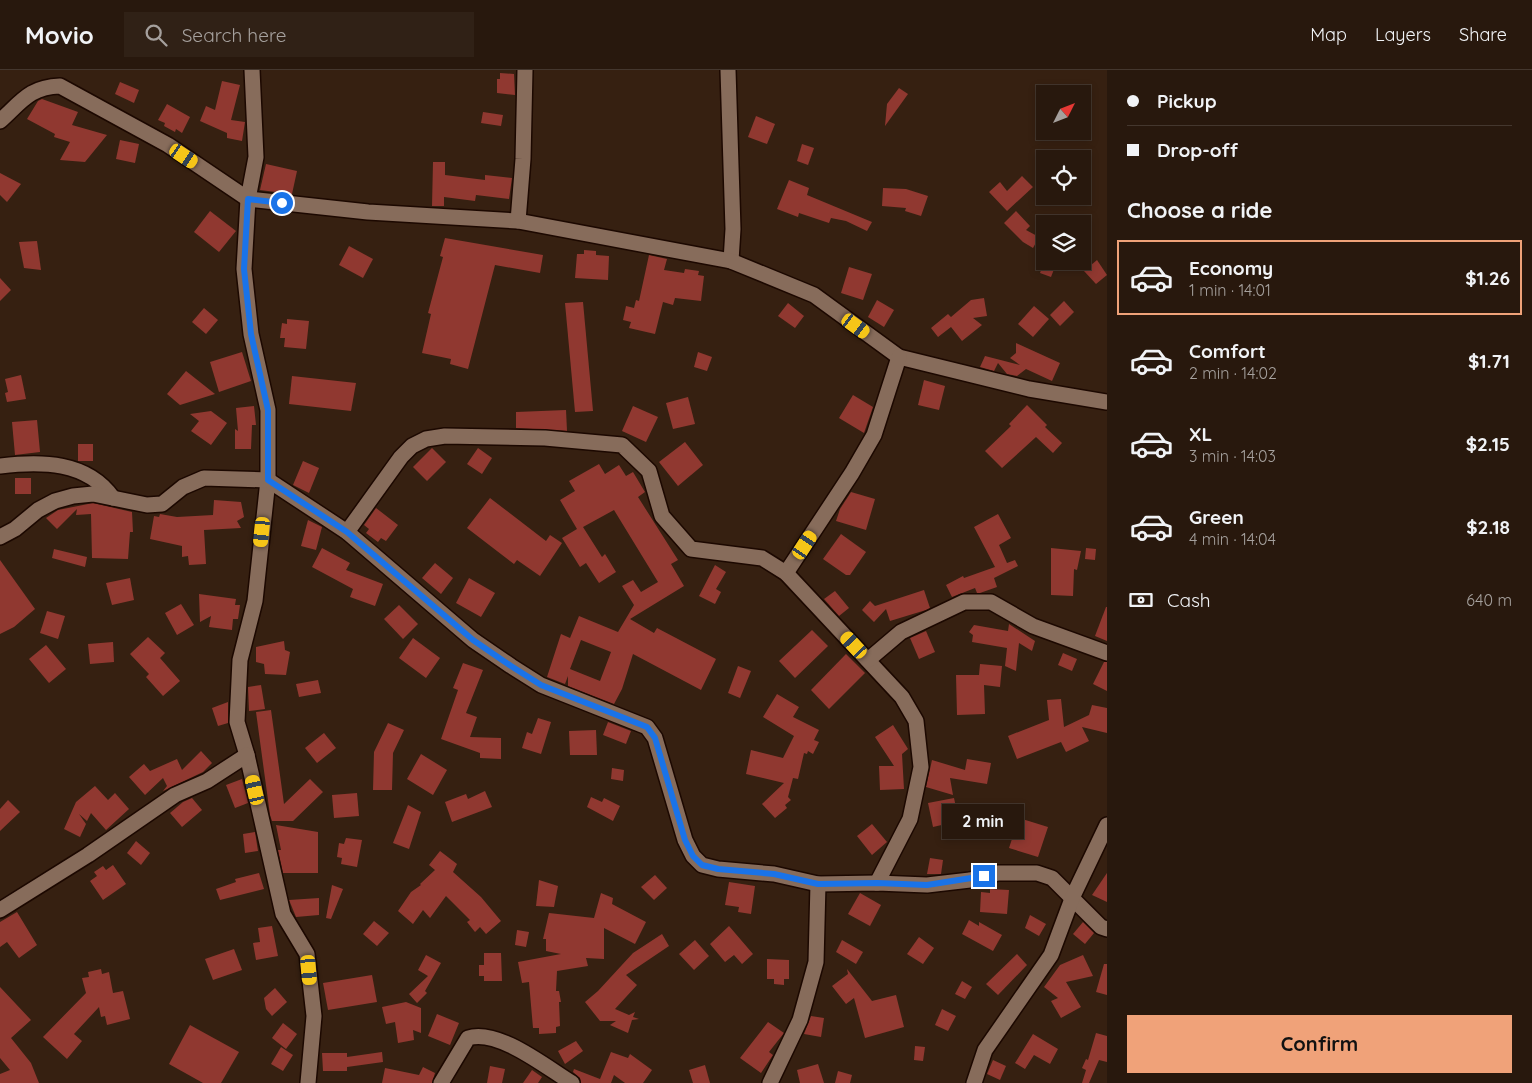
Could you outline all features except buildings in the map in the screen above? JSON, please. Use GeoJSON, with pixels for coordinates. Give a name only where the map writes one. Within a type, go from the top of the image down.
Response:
{"type":"FeatureCollection","features":[{"type":"Feature","properties":{"kind":"street"},"geometry":{"type":"LineString","coordinates":[[252,70],[256,157],[248,199],[244,269],[251,334],[268,410],[268,480],[255,601],[240,660],[237,722],[247,755],[283,914],[307,954],[314,1016],[308,1083]]}},
{"type":"Feature","properties":{"kind":"street"},"geometry":{"type":"LineString","coordinates":[[518,221],[523,159],[525,70]]}},
{"type":"Feature","properties":{"kind":"street"},"geometry":{"type":"LineString","coordinates":[[728,70],[733,229],[730,261]]}},
{"type":"Feature","properties":{"kind":"street"},"geometry":{"type":"LineString","coordinates":[[0,121],[31,93],[42,87],[60,86],[168,145],[248,199],[368,212],[518,221],[730,261],[814,295],[899,357],[1029,389],[1107,402]]}},
{"type":"Feature","properties":{"kind":"street"},"geometry":{"type":"LineString","coordinates":[[786,573],[852,473],[874,435],[899,357]]}},
{"type":"Feature","properties":{"kind":"street"},"geometry":{"type":"LineString","coordinates":[[347,532],[401,457],[412,446],[426,439],[445,436],[545,438],[622,445],[649,471],[662,516],[691,549],[762,558],[786,573],[902,697],[916,721],[920,767],[910,818],[877,883]]}},
{"type":"Feature","properties":{"kind":"street"},"geometry":{"type":"LineString","coordinates":[[0,466],[25,463],[58,464],[87,474],[105,486],[114,498]]}},
{"type":"Feature","properties":{"kind":"street"},"geometry":{"type":"LineString","coordinates":[[0,537],[55,501],[73,496],[93,494],[147,505],[162,504],[183,487],[204,478],[268,480],[347,532],[473,640],[511,666],[541,685],[647,727],[655,738],[685,840],[693,856],[702,865],[718,869],[774,874],[818,884],[877,883],[927,885],[970,880],[998,873],[1037,873],[1052,878],[1073,896],[1102,927],[1107,929]]}},
{"type":"Feature","properties":{"kind":"street"},"geometry":{"type":"LineString","coordinates":[[868,660],[902,632],[964,602],[992,602],[1033,626],[1107,652]]}},
{"type":"Feature","properties":{"kind":"street"},"geometry":{"type":"LineString","coordinates":[[0,910],[88,855],[175,795],[207,781],[247,755]]}},
{"type":"Feature","properties":{"kind":"street"},"geometry":{"type":"LineString","coordinates":[[974,1083],[985,1050],[1051,955],[1073,896],[1107,825]]}},
{"type":"Feature","properties":{"kind":"street"},"geometry":{"type":"LineString","coordinates":[[770,1083],[800,1020],[816,962],[818,884]]}},
{"type":"Feature","properties":{"kind":"street"},"geometry":{"type":"LineString","coordinates":[[441,1083],[468,1038],[476,1036],[497,1038],[572,1083]]}},
{"type":"Feature","properties":{"kind":"route"},"geometry":{"type":"LineString","coordinates":[[282,203],[248,199],[244,269],[251,334],[268,410],[268,480],[347,532],[473,640],[511,666],[541,685],[647,727],[655,738],[685,840],[693,856],[702,865],[718,869],[774,874],[818,884],[877,883],[927,885],[970,880],[984,876]]}}]}
